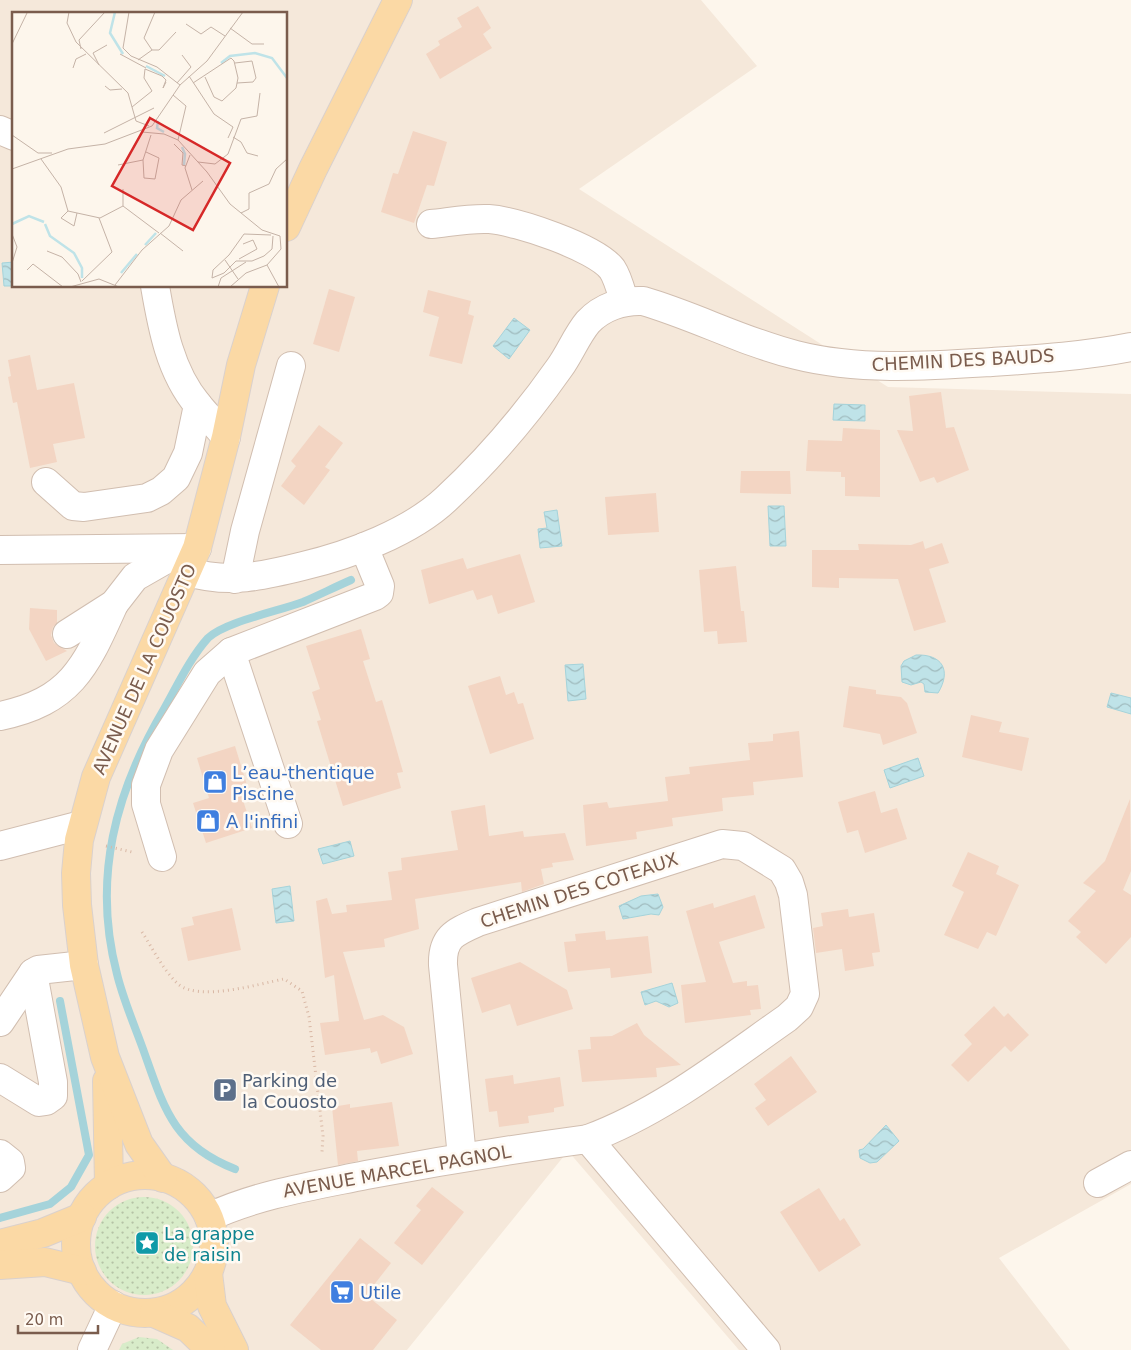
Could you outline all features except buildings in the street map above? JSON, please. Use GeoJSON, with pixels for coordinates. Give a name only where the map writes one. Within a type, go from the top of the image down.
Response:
{"type":"FeatureCollection","features":[{"type":"Feature","properties":{"kind":"main road"},"geometry":{"type":"LineString","coordinates":[[288,223],[398,0]]}},
{"type":"Feature","properties":{"kind":"main road","name":"AVENUE DE LA COUOSTO"},"geometry":{"type":"LineString","coordinates":[[163,1178],[139,1144],[105,1056],[84,965],[76,873],[81,825],[96,777],[193,560],[226,437],[241,365],[264,288]]}},
{"type":"Feature","properties":{"kind":"main road","name":"AVENUE DE LA COUOSTO"},"geometry":{"type":"LineString","coordinates":[[105,1056],[109,1185]]}},
{"type":"Feature","properties":{"kind":"main road"},"geometry":{"type":"LineString","coordinates":[[145,1175],[163,1178],[187,1189],[197,1198],[209,1217],[214,1252],[208,1273],[199,1288],[186,1300],[171,1308],[154,1313],[137,1312],[113,1305],[100,1296],[82,1271],[77,1253],[77,1235],[82,1217],[94,1199],[109,1185],[126,1178],[145,1175]]}},
{"type":"Feature","properties":{"kind":"main road"},"geometry":{"type":"LineString","coordinates":[[0,1244],[44,1233],[82,1217]]}},
{"type":"Feature","properties":{"kind":"main road"},"geometry":{"type":"LineString","coordinates":[[0,1265],[45,1262],[82,1271]]}},
{"type":"Feature","properties":{"kind":"main road"},"geometry":{"type":"LineString","coordinates":[[208,1273],[212,1306],[234,1350]]}},
{"type":"Feature","properties":{"kind":"main road"},"geometry":{"type":"LineString","coordinates":[[154,1313],[188,1328],[211,1350]]}},
{"type":"Feature","properties":{"kind":"street"},"geometry":{"type":"LineString","coordinates":[[0,130],[12,135]]}},
{"type":"Feature","properties":{"kind":"street"},"geometry":{"type":"LineString","coordinates":[[432,224],[486,219],[501,220],[544,233],[607,264],[616,275],[624,301]]}},
{"type":"Feature","properties":{"kind":"street"},"geometry":{"type":"LineString","coordinates":[[155,288],[168,349],[180,375],[198,405],[208,414],[226,437]]}},
{"type":"Feature","properties":{"kind":"street","name":"CHEMIN DES BAUDS"},"geometry":{"type":"LineString","coordinates":[[0,550],[193,560],[207,577],[235,579],[313,564],[364,547],[390,536],[445,500],[512,431],[560,366],[588,322],[600,312],[624,301],[643,300],[770,348],[828,362],[865,365],[948,364],[1030,359],[1131,347]]}},
{"type":"Feature","properties":{"kind":"street"},"geometry":{"type":"LineString","coordinates":[[235,579],[245,531],[291,366]]}},
{"type":"Feature","properties":{"kind":"street"},"geometry":{"type":"LineString","coordinates":[[46,482],[73,506],[84,507],[147,498],[161,491],[176,478],[188,453],[198,405]]}},
{"type":"Feature","properties":{"kind":"street"},"geometry":{"type":"LineString","coordinates":[[162,857],[146,804],[146,784],[159,750],[207,673],[231,652],[379,593],[380,586],[364,547]]}},
{"type":"Feature","properties":{"kind":"street"},"geometry":{"type":"LineString","coordinates":[[0,716],[43,703],[62,690],[90,658],[114,604],[135,577],[170,557],[193,560]]}},
{"type":"Feature","properties":{"kind":"street"},"geometry":{"type":"LineString","coordinates":[[67,634],[114,604]]}},
{"type":"Feature","properties":{"kind":"street"},"geometry":{"type":"LineString","coordinates":[[231,652],[288,824]]}},
{"type":"Feature","properties":{"kind":"street"},"geometry":{"type":"LineString","coordinates":[[0,846],[81,825]]}},
{"type":"Feature","properties":{"kind":"street","name":"CHEMIN DES COTEAUX"},"geometry":{"type":"LineString","coordinates":[[462,1157],[442,959],[447,941],[458,930],[722,844],[743,846],[782,870],[789,882],[793,895],[806,985],[804,999],[799,1007]]}},
{"type":"Feature","properties":{"kind":"street"},"geometry":{"type":"LineString","coordinates":[[0,1022],[38,970],[84,965]]}},
{"type":"Feature","properties":{"kind":"street"},"geometry":{"type":"LineString","coordinates":[[0,1078],[39,1102],[46,1101],[53,1096],[53,1082],[34,973]]}},
{"type":"Feature","properties":{"kind":"street","name":"AVENUE MARCEL PAGNOL"},"geometry":{"type":"LineString","coordinates":[[209,1217],[253,1200],[287,1190],[462,1157],[588,1139],[650,1111],[752,1042],[799,1007]]}},
{"type":"Feature","properties":{"kind":"street"},"geometry":{"type":"LineString","coordinates":[[588,1139],[766,1350]]}},
{"type":"Feature","properties":{"kind":"street"},"geometry":{"type":"LineString","coordinates":[[0,1154],[10,1162],[11,1168],[0,1178]]}},
{"type":"Feature","properties":{"kind":"street"},"geometry":{"type":"LineString","coordinates":[[1098,1183],[1131,1165]]}},
{"type":"Feature","properties":{"kind":"street"},"geometry":{"type":"LineString","coordinates":[[92,1350],[113,1305]]}},
{"type":"Feature","properties":{"kind":"path"},"geometry":{"type":"LineString","coordinates":[[142,932],[168,972],[179,985],[194,991],[210,992],[284,979],[302,991],[309,1017],[323,1136],[322,1152]]}},
{"type":"Feature","properties":{"kind":"shaded area"},"geometry":{"type":"Polygon","coordinates":[[[0,0],[701,0],[757,66],[579,189],[888,387],[1131,394],[1131,1184],[999,1258],[1070,1350],[739,1350],[568,1151],[407,1350],[0,1350],[0,0]]]}},
{"type":"Feature","properties":{"kind":"green space"},"geometry":{"type":"Polygon","coordinates":[[[144,1197],[163,1201],[179,1211],[189,1227],[193,1246],[189,1265],[179,1281],[163,1291],[144,1295],[125,1291],[109,1281],[99,1265],[95,1246],[99,1227],[109,1211],[125,1201],[144,1197]]]}},
{"type":"Feature","properties":{"kind":"green space"},"geometry":{"type":"Polygon","coordinates":[[[139,1337],[157,1339],[173,1350],[119,1350],[122,1344],[139,1337]]]}},
{"type":"Feature","properties":{"kind":"water"},"geometry":{"type":"Polygon","coordinates":[[[12,262],[12,286],[4,286],[2,263],[12,262]]]}},
{"type":"Feature","properties":{"kind":"water"},"geometry":{"type":"Polygon","coordinates":[[[514,318],[530,330],[509,359],[493,346],[514,318]]]}},
{"type":"Feature","properties":{"kind":"water"},"geometry":{"type":"Polygon","coordinates":[[[834,404],[865,405],[865,421],[833,420],[834,404]]]}},
{"type":"Feature","properties":{"kind":"water"},"geometry":{"type":"Polygon","coordinates":[[[768,506],[784,506],[786,546],[770,546],[768,506]]]}},
{"type":"Feature","properties":{"kind":"water"},"geometry":{"type":"Polygon","coordinates":[[[557,510],[562,546],[540,548],[538,529],[547,528],[544,512],[557,510]]]}},
{"type":"Feature","properties":{"kind":"water"},"geometry":{"type":"Polygon","coordinates":[[[916,655],[932,657],[942,665],[944,677],[938,693],[925,692],[924,684],[921,682],[911,685],[902,682],[901,666],[904,661],[916,655]]]}},
{"type":"Feature","properties":{"kind":"water"},"geometry":{"type":"Polygon","coordinates":[[[583,664],[586,699],[568,701],[565,665],[583,664]]]}},
{"type":"Feature","properties":{"kind":"water"},"geometry":{"type":"Polygon","coordinates":[[[1111,693],[1131,698],[1131,714],[1107,707],[1111,693]]]}},
{"type":"Feature","properties":{"kind":"water"},"geometry":{"type":"Polygon","coordinates":[[[918,758],[924,776],[890,788],[884,770],[918,758]]]}},
{"type":"Feature","properties":{"kind":"water"},"geometry":{"type":"Polygon","coordinates":[[[350,841],[354,856],[323,864],[318,849],[350,841]]]}},
{"type":"Feature","properties":{"kind":"water"},"geometry":{"type":"Polygon","coordinates":[[[290,886],[294,921],[276,923],[272,889],[290,886]]]}},
{"type":"Feature","properties":{"kind":"water"},"geometry":{"type":"Polygon","coordinates":[[[658,894],[663,907],[659,915],[651,914],[623,919],[619,906],[641,896],[658,894]]]}},
{"type":"Feature","properties":{"kind":"water"},"geometry":{"type":"Polygon","coordinates":[[[672,983],[678,1003],[669,1007],[656,1001],[645,1005],[641,992],[672,983]]]}},
{"type":"Feature","properties":{"kind":"water"},"geometry":{"type":"Polygon","coordinates":[[[886,1125],[899,1141],[877,1162],[870,1163],[860,1158],[859,1150],[863,1149],[886,1125]]]}},
{"type":"Feature","properties":{"kind":"waterway"},"geometry":{"type":"LineString","coordinates":[[235,1169],[214,1159],[197,1148],[184,1136],[165,1107],[150,1070],[122,993],[110,939],[107,904],[108,870],[113,837],[121,804],[132,772],[147,740],[190,663],[208,638],[226,627],[303,602],[351,580]]}},
{"type":"Feature","properties":{"kind":"waterway"},"geometry":{"type":"LineString","coordinates":[[0,1218],[50,1204],[71,1187],[89,1155],[60,1001]]}},
{"type":"Feature","properties":{"kind":"place","name":"L’eau-thentique Piscine"},"geometry":{"type":"Point","coordinates":[215,782]}},
{"type":"Feature","properties":{"kind":"place","name":"A l'infini"},"geometry":{"type":"Point","coordinates":[208,821]}},
{"type":"Feature","properties":{"kind":"place","name":"Parking de la Couosto"},"geometry":{"type":"Point","coordinates":[225,1090]}},
{"type":"Feature","properties":{"kind":"place","name":"La grappe de raisin"},"geometry":{"type":"Point","coordinates":[147,1243]}},
{"type":"Feature","properties":{"kind":"place","name":"Utile"},"geometry":{"type":"Point","coordinates":[342,1292]}}]}
